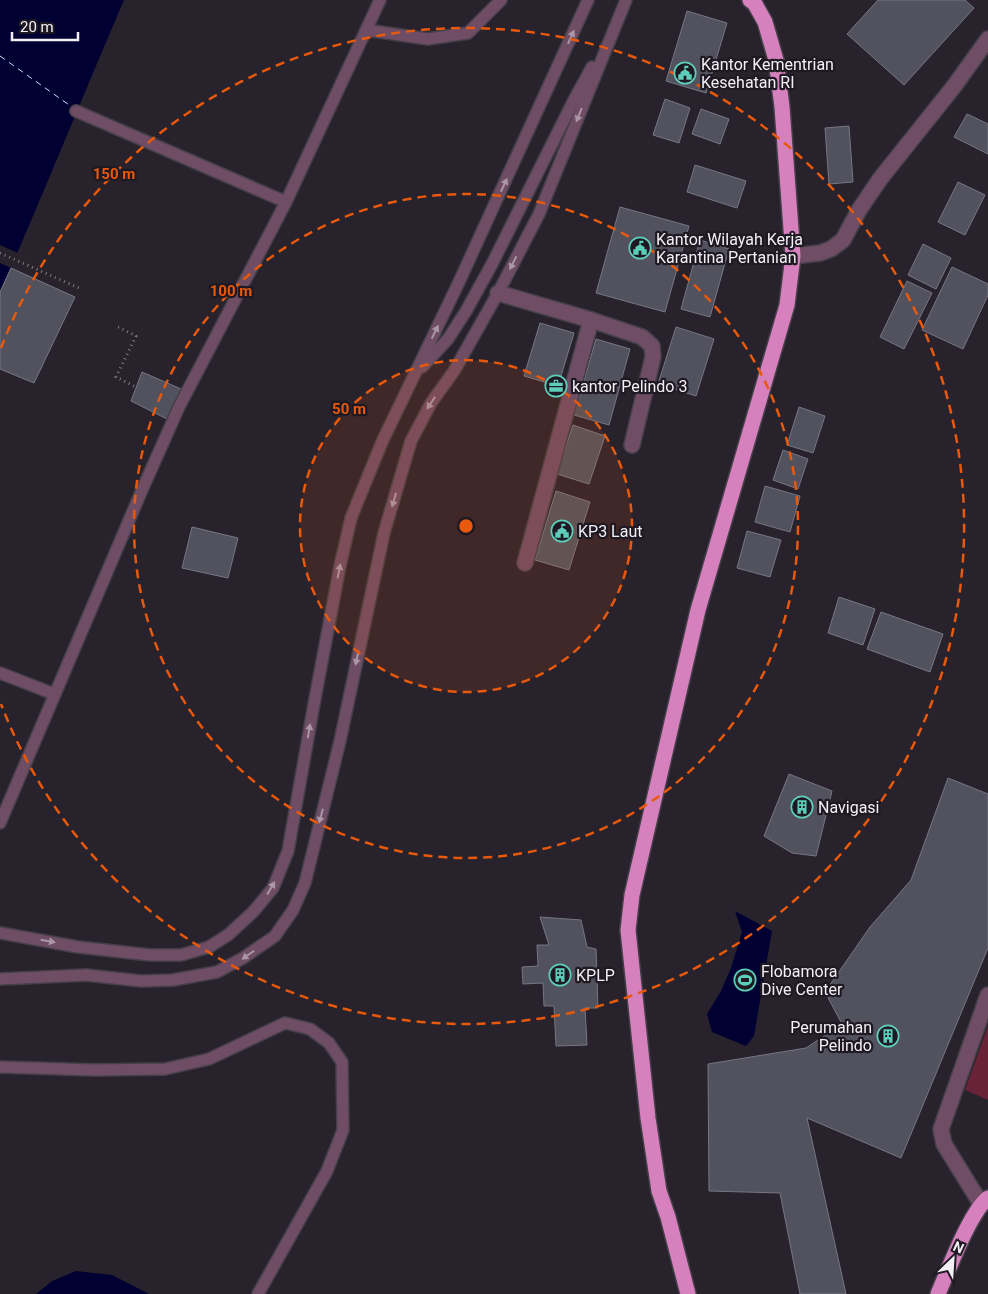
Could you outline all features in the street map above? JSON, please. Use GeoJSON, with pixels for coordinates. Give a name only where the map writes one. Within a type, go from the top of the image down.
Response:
{"type":"FeatureCollection","features":[{"type":"Feature","properties":{"kind":"highway"},"geometry":{"type":"LineString","coordinates":[[688,1294],[668,1217],[659,1191],[648,1118],[628,930],[632,895],[698,610],[787,304],[793,256],[787,164],[776,60],[765,22],[755,4],[750,0]]}},
{"type":"Feature","properties":{"kind":"highway"},"geometry":{"type":"LineString","coordinates":[[938,1294],[962,1240],[984,1201]]}},
{"type":"Feature","properties":{"kind":"street"},"geometry":{"type":"LineString","coordinates":[[793,256],[831,250],[842,240],[880,179],[955,85],[988,39]]}},
{"type":"Feature","properties":{"kind":"street"},"geometry":{"type":"LineString","coordinates":[[498,293],[642,337],[652,346],[653,357],[632,445]]}},
{"type":"Feature","properties":{"kind":"street"},"geometry":{"type":"LineString","coordinates":[[525,563],[591,320]]}},
{"type":"Feature","properties":{"kind":"street"},"geometry":{"type":"LineString","coordinates":[[984,1201],[944,1144],[942,1128],[988,995]]}},
{"type":"Feature","properties":{"kind":"lane"},"geometry":{"type":"LineString","coordinates":[[0,823],[179,407],[286,202],[380,0]]}},
{"type":"Feature","properties":{"kind":"lane"},"geometry":{"type":"LineString","coordinates":[[366,30],[428,40],[468,33],[501,0]]}},
{"type":"Feature","properties":{"kind":"lane"},"geometry":{"type":"LineString","coordinates":[[0,933],[78,947],[181,955],[209,947],[228,935],[254,912],[272,888],[288,852],[340,566],[351,518],[382,442],[467,264],[588,0]]}},
{"type":"Feature","properties":{"kind":"lane"},"geometry":{"type":"LineString","coordinates":[[0,979],[86,975],[141,981],[173,980],[217,972],[244,958],[275,936],[293,910],[305,883],[340,741],[384,533],[411,441],[419,422],[454,371],[498,293],[539,214],[626,0]]}},
{"type":"Feature","properties":{"kind":"lane"},"geometry":{"type":"LineString","coordinates":[[413,376],[448,338],[466,311],[500,248],[574,100],[617,21]]}},
{"type":"Feature","properties":{"kind":"lane"},"geometry":{"type":"LineString","coordinates":[[76,111],[286,202]]}},
{"type":"Feature","properties":{"kind":"lane"},"geometry":{"type":"LineString","coordinates":[[0,673],[54,694]]}},
{"type":"Feature","properties":{"kind":"lane"},"geometry":{"type":"LineString","coordinates":[[0,1067],[95,1070],[165,1069],[210,1059],[286,1023],[310,1029],[329,1043],[342,1062],[343,1130],[327,1171],[258,1294]]}},
{"type":"Feature","properties":{"kind":"path"},"geometry":{"type":"LineString","coordinates":[[0,253],[79,288]]}},
{"type":"Feature","properties":{"kind":"path"},"geometry":{"type":"LineString","coordinates":[[118,327],[136,336],[116,377],[136,387]]}},
{"type":"Feature","properties":{"kind":"shaded area"},"geometry":{"type":"Polygon","coordinates":[[[0,0],[124,0],[0,292],[0,0]]]}},
{"type":"Feature","properties":{"kind":"shaded area","name":"Flobamora Dive Center"},"geometry":{"type":"Polygon","coordinates":[[[735,911],[772,931],[754,1036],[746,1046],[712,1032],[707,1014],[721,991],[731,968],[742,932],[735,911]]]}},
{"type":"Feature","properties":{"kind":"shaded area"},"geometry":{"type":"Polygon","coordinates":[[[988,1026],[988,1100],[965,1090],[988,1026]]]}},
{"type":"Feature","properties":{"kind":"shaded area"},"geometry":{"type":"Polygon","coordinates":[[[76,1271],[112,1275],[149,1294],[36,1294],[52,1281],[76,1271]]]}},
{"type":"Feature","properties":{"kind":"pier"},"geometry":{"type":"Polygon","coordinates":[[[0,245],[18,253],[11,268],[0,263],[0,245]]]}},
{"type":"Feature","properties":{"kind":"building"},"geometry":{"type":"Polygon","coordinates":[[[878,0],[965,0],[974,8],[904,85],[847,34],[878,0]]]}},
{"type":"Feature","properties":{"kind":"building"},"geometry":{"type":"Polygon","coordinates":[[[687,11],[727,23],[706,93],[666,81],[687,11]]]}},
{"type":"Feature","properties":{"kind":"building"},"geometry":{"type":"Polygon","coordinates":[[[665,99],[690,108],[679,143],[653,135],[665,99]]]}},
{"type":"Feature","properties":{"kind":"building"},"geometry":{"type":"Polygon","coordinates":[[[701,109],[729,119],[720,144],[692,134],[701,109]]]}},
{"type":"Feature","properties":{"kind":"building"},"geometry":{"type":"Polygon","coordinates":[[[967,114],[988,124],[988,154],[954,137],[967,114]]]}},
{"type":"Feature","properties":{"kind":"building"},"geometry":{"type":"Polygon","coordinates":[[[849,126],[853,182],[829,184],[825,128],[849,126]]]}},
{"type":"Feature","properties":{"kind":"building"},"geometry":{"type":"Polygon","coordinates":[[[695,165],[746,181],[737,208],[687,192],[695,165]]]}},
{"type":"Feature","properties":{"kind":"building"},"geometry":{"type":"Polygon","coordinates":[[[958,182],[985,195],[965,235],[938,222],[958,182]]]}},
{"type":"Feature","properties":{"kind":"building"},"geometry":{"type":"Polygon","coordinates":[[[620,207],[689,226],[665,312],[596,293],[620,207]]]}},
{"type":"Feature","properties":{"kind":"building"},"geometry":{"type":"Polygon","coordinates":[[[700,240],[729,249],[710,317],[681,309],[700,240]]]}},
{"type":"Feature","properties":{"kind":"building"},"geometry":{"type":"Polygon","coordinates":[[[923,244],[951,258],[936,289],[908,275],[923,244]]]}},
{"type":"Feature","properties":{"kind":"building"},"geometry":{"type":"Polygon","coordinates":[[[952,267],[988,284],[988,295],[963,349],[922,330],[952,267]]]}},
{"type":"Feature","properties":{"kind":"building"},"geometry":{"type":"Polygon","coordinates":[[[11,268],[75,297],[34,383],[0,369],[0,292],[11,268]]]}},
{"type":"Feature","properties":{"kind":"building"},"geometry":{"type":"Polygon","coordinates":[[[907,281],[932,293],[904,349],[880,337],[907,281]]]}},
{"type":"Feature","properties":{"kind":"building"},"geometry":{"type":"Polygon","coordinates":[[[540,323],[574,333],[558,386],[524,376],[540,323]]]}},
{"type":"Feature","properties":{"kind":"building"},"geometry":{"type":"Polygon","coordinates":[[[676,327],[714,339],[696,396],[658,384],[676,327]]]}},
{"type":"Feature","properties":{"kind":"building"},"geometry":{"type":"Polygon","coordinates":[[[596,339],[630,349],[609,425],[574,415],[596,339]]]}},
{"type":"Feature","properties":{"kind":"building"},"geometry":{"type":"Polygon","coordinates":[[[142,372],[181,389],[167,419],[131,401],[142,372]]]}},
{"type":"Feature","properties":{"kind":"building"},"geometry":{"type":"Polygon","coordinates":[[[799,407],[825,416],[813,453],[787,445],[799,407]]]}},
{"type":"Feature","properties":{"kind":"building"},"geometry":{"type":"Polygon","coordinates":[[[573,425],[605,436],[589,484],[557,474],[573,425]]]}},
{"type":"Feature","properties":{"kind":"building"},"geometry":{"type":"Polygon","coordinates":[[[783,450],[808,459],[798,489],[773,480],[783,450]]]}},
{"type":"Feature","properties":{"kind":"building"},"geometry":{"type":"Polygon","coordinates":[[[765,486],[800,496],[790,532],[755,522],[765,486]]]}},
{"type":"Feature","properties":{"kind":"building","name":"KP3 Laut"},"geometry":{"type":"Polygon","coordinates":[[[556,491],[590,502],[569,570],[535,560],[556,491]]]}},
{"type":"Feature","properties":{"kind":"building"},"geometry":{"type":"Polygon","coordinates":[[[192,527],[238,538],[228,578],[182,568],[192,527]]]}},
{"type":"Feature","properties":{"kind":"building"},"geometry":{"type":"Polygon","coordinates":[[[747,531],[781,540],[770,577],[737,568],[747,531]]]}},
{"type":"Feature","properties":{"kind":"building"},"geometry":{"type":"Polygon","coordinates":[[[839,597],[875,609],[863,645],[828,633],[839,597]]]}},
{"type":"Feature","properties":{"kind":"building"},"geometry":{"type":"Polygon","coordinates":[[[881,612],[943,634],[930,672],[867,649],[881,612]]]}},
{"type":"Feature","properties":{"kind":"building","name":"Navigasi"},"geometry":{"type":"Polygon","coordinates":[[[789,774],[832,791],[816,856],[792,853],[764,836],[789,774]]]}},
{"type":"Feature","properties":{"kind":"building","name":"Perumahan Pelindo"},"geometry":{"type":"Polygon","coordinates":[[[948,778],[988,794],[988,948],[901,1158],[807,1118],[846,1294],[800,1294],[780,1193],[709,1191],[708,1064],[806,1048],[842,1024],[825,992],[870,927],[911,880],[948,778]]]}},
{"type":"Feature","properties":{"kind":"building","name":"KPLP"},"geometry":{"type":"Polygon","coordinates":[[[540,917],[581,920],[587,947],[596,949],[598,1008],[585,1008],[587,1045],[556,1046],[554,1006],[544,1006],[543,983],[523,984],[522,967],[538,966],[537,945],[549,945],[540,917]]]}},
{"type":"Feature","properties":{"kind":"ferry route"},"geometry":{"type":"LineString","coordinates":[[0,56],[72,107]]}},
{"type":"Feature","properties":{"kind":"place","name":"Kantor Kementrian Kesehatan RI"},"geometry":{"type":"Point","coordinates":[685,73]}},
{"type":"Feature","properties":{"kind":"place","name":"Kantor Wilayah Kerja Karantina Pertanian"},"geometry":{"type":"Point","coordinates":[640,248]}},
{"type":"Feature","properties":{"kind":"place","name":"kantor Pelindo 3"},"geometry":{"type":"Point","coordinates":[556,386]}},
{"type":"Feature","properties":{"kind":"place","name":"KP3 Laut"},"geometry":{"type":"Point","coordinates":[562,531]}},
{"type":"Feature","properties":{"kind":"place","name":"Navigasi"},"geometry":{"type":"Point","coordinates":[802,807]}},
{"type":"Feature","properties":{"kind":"place","name":"KPLP"},"geometry":{"type":"Point","coordinates":[560,975]}},
{"type":"Feature","properties":{"kind":"place","name":"Flobamora Dive Center"},"geometry":{"type":"Point","coordinates":[745,980]}},
{"type":"Feature","properties":{"kind":"place","name":"Perumahan Pelindo"},"geometry":{"type":"Point","coordinates":[888,1036]}}]}
